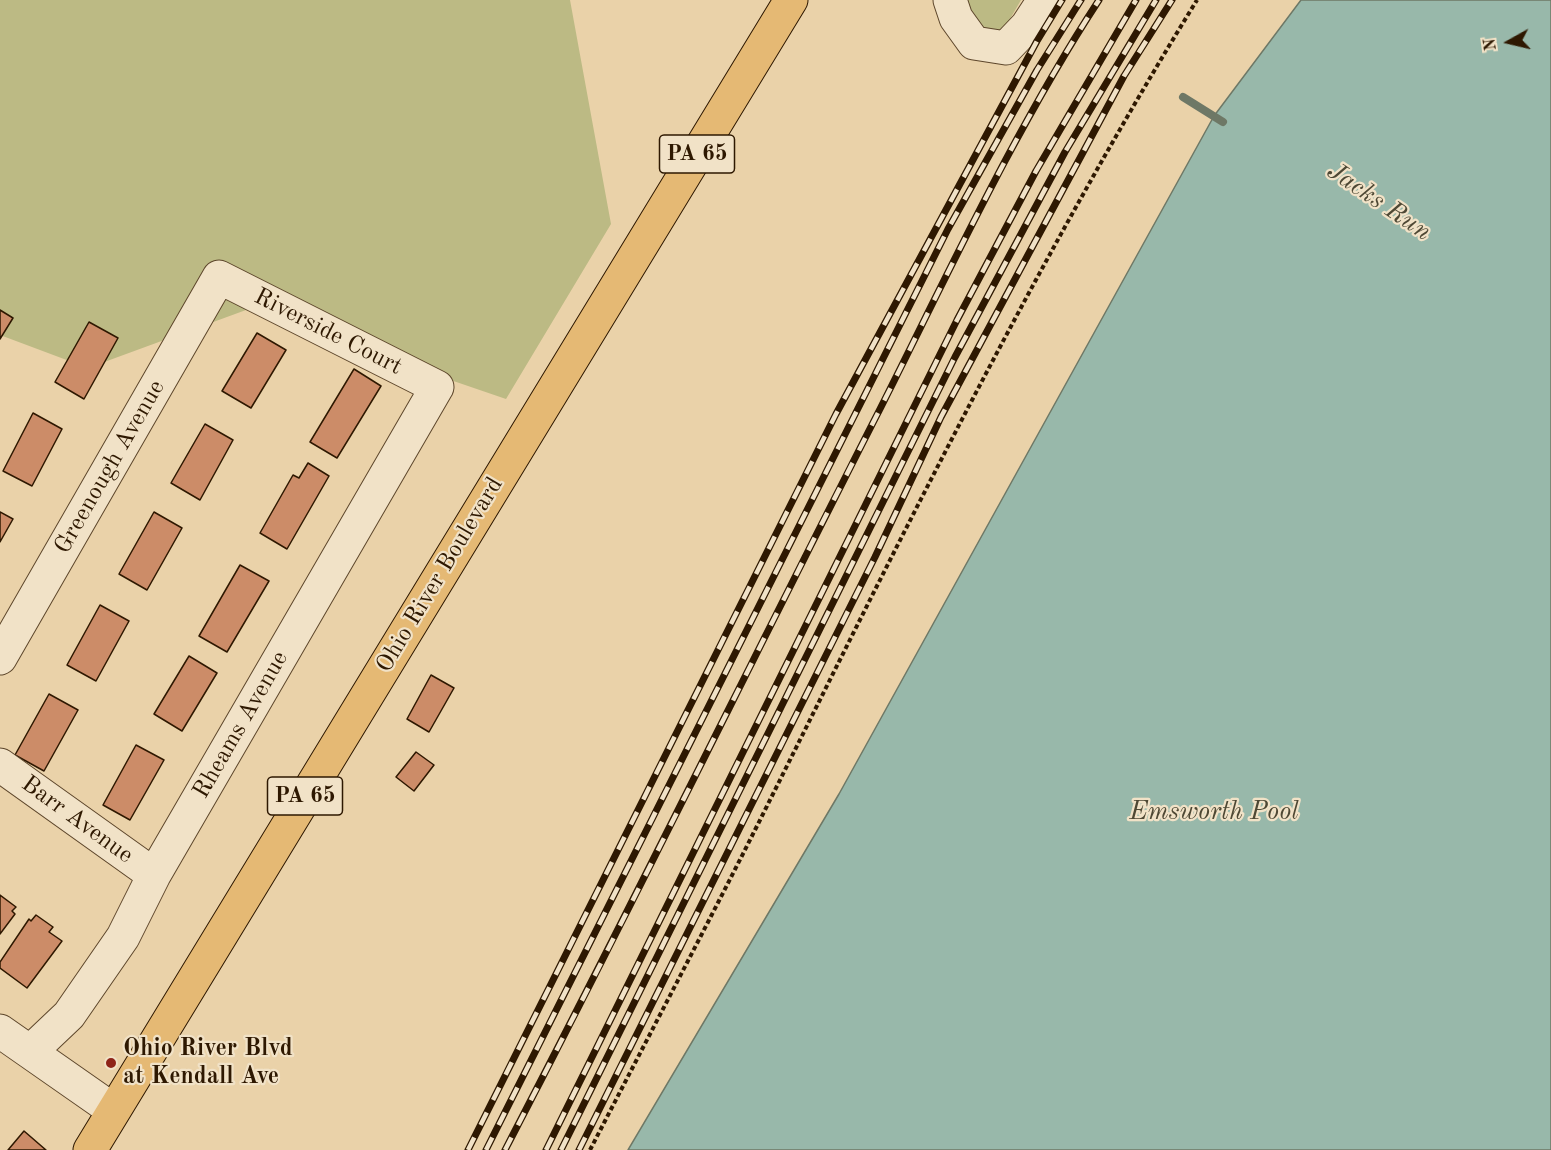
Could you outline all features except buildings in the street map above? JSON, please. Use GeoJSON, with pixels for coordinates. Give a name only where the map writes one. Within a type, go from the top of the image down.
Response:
{"type":"FeatureCollection","features":[{"type":"Feature","properties":{"kind":"highway","name":"Ohio River Boulevard"},"geometry":{"type":"LineString","coordinates":[[90,1150],[791,0]]}},
{"type":"Feature","properties":{"kind":"street"},"geometry":{"type":"LineString","coordinates":[[950,0],[956,18],[974,43],[1006,48],[1027,26],[1044,0]]}},
{"type":"Feature","properties":{"kind":"street","name":"Riverside Court"},"geometry":{"type":"LineString","coordinates":[[219,277],[437,387]]}},
{"type":"Feature","properties":{"kind":"street","name":"Greenough Avenue"},"geometry":{"type":"LineString","coordinates":[[0,658],[219,277]]}},
{"type":"Feature","properties":{"kind":"street","name":"Rheams Avenue"},"geometry":{"type":"LineString","coordinates":[[30,1052],[69,1015],[123,937],[154,875],[437,387]]}},
{"type":"Feature","properties":{"kind":"street","name":"Barr Avenue"},"geometry":{"type":"LineString","coordinates":[[0,765],[154,875]]}},
{"type":"Feature","properties":{"kind":"street"},"geometry":{"type":"LineString","coordinates":[[0,1031],[113,1110]]}},
{"type":"Feature","properties":{"kind":"path"},"geometry":{"type":"LineString","coordinates":[[590,1150],[753,833],[908,521],[1006,334],[1134,104],[1197,0]]}},
{"type":"Feature","properties":{"kind":"shaded area"},"geometry":{"type":"Polygon","coordinates":[[[0,0],[570,0],[611,224],[506,399],[246,310],[88,368],[0,335],[0,0]]]}},
{"type":"Feature","properties":{"kind":"shaded area"},"geometry":{"type":"Polygon","coordinates":[[[965,0],[1021,0],[1003,31],[982,29],[965,0]]]}},
{"type":"Feature","properties":{"kind":"water","name":"Emsworth Pool"},"geometry":{"type":"Polygon","coordinates":[[[1301,0],[1551,0],[1551,1150],[628,1150],[839,794],[1214,116],[1301,0]]]}},
{"type":"Feature","properties":{"kind":"waterway","name":"Jacks Run"},"geometry":{"type":"LineString","coordinates":[[1183,97],[1223,122]]}},
{"type":"Feature","properties":{"kind":"railway"},"geometry":{"type":"LineString","coordinates":[[468,1150],[836,414],[1037,41],[1062,0]]}},
{"type":"Feature","properties":{"kind":"railway"},"geometry":{"type":"LineString","coordinates":[[486,1150],[948,229],[1037,70],[1081,0]]}},
{"type":"Feature","properties":{"kind":"railway"},"geometry":{"type":"LineString","coordinates":[[505,1150],[984,200],[1039,98],[1099,0]]}},
{"type":"Feature","properties":{"kind":"railway"},"geometry":{"type":"LineString","coordinates":[[546,1150],[957,320],[1036,171],[1136,0]]}},
{"type":"Feature","properties":{"kind":"railway"},"geometry":{"type":"LineString","coordinates":[[561,1150],[955,357],[1065,152],[1156,0]]}},
{"type":"Feature","properties":{"kind":"railway"},"geometry":{"type":"LineString","coordinates":[[579,1150],[875,557],[941,417],[1124,76],[1172,0]]}},
{"type":"Feature","properties":{"kind":"place","name":"Ohio River Blvd at Kendall Ave"},"geometry":{"type":"Point","coordinates":[111,1063]}}]}
